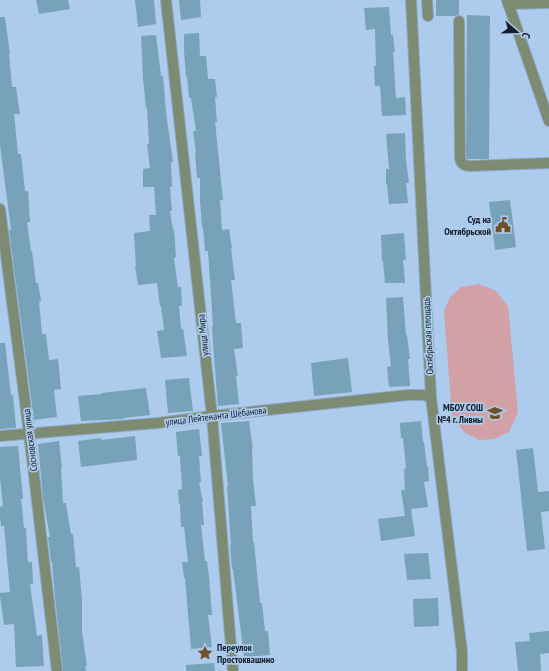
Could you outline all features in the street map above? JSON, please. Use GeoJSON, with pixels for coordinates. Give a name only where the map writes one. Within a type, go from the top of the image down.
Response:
{"type":"FeatureCollection","features":[{"type":"Feature","properties":{"kind":"street","name":"улица Мира"},"geometry":{"type":"LineString","coordinates":[[166,0],[212,416],[233,671]]}},
{"type":"Feature","properties":{"kind":"street","name":"Октябрьская площадь"},"geometry":{"type":"LineString","coordinates":[[412,0],[431,397],[462,652],[462,671]]}},
{"type":"Feature","properties":{"kind":"street"},"geometry":{"type":"LineString","coordinates":[[427,0],[428,16]]}},
{"type":"Feature","properties":{"kind":"street"},"geometry":{"type":"LineString","coordinates":[[549,3],[507,2],[549,121]]}},
{"type":"Feature","properties":{"kind":"street"},"geometry":{"type":"LineString","coordinates":[[459,21],[460,158],[462,162],[466,166],[549,164]]}},
{"type":"Feature","properties":{"kind":"street","name":"Сосновская улица"},"geometry":{"type":"LineString","coordinates":[[0,209],[29,433],[57,671]]}},
{"type":"Feature","properties":{"kind":"street","name":"улица Лейтенанта Шебанова"},"geometry":{"type":"LineString","coordinates":[[0,436],[158,423],[408,395],[423,395],[431,397]]}},
{"type":"Feature","properties":{"kind":"shaded area"},"geometry":{"type":"Polygon","coordinates":[[[479,284],[496,291],[508,306],[518,412],[509,432],[494,439],[480,440],[465,433],[452,417],[444,311],[450,297],[461,287],[479,284]]]}},
{"type":"Feature","properties":{"kind":"building"},"geometry":{"type":"Polygon","coordinates":[[[36,0],[68,0],[70,9],[39,14],[36,0]]]}},
{"type":"Feature","properties":{"kind":"building"},"geometry":{"type":"Polygon","coordinates":[[[135,0],[154,0],[156,24],[138,27],[135,0]]]}},
{"type":"Feature","properties":{"kind":"building"},"geometry":{"type":"Polygon","coordinates":[[[179,0],[200,0],[201,17],[181,20],[179,0]]]}},
{"type":"Feature","properties":{"kind":"building"},"geometry":{"type":"Polygon","coordinates":[[[436,0],[459,0],[459,15],[436,16],[436,0]]]}},
{"type":"Feature","properties":{"kind":"building"},"geometry":{"type":"Polygon","coordinates":[[[389,7],[391,35],[393,35],[395,52],[393,52],[396,98],[405,97],[406,115],[382,116],[380,86],[375,86],[375,29],[366,30],[364,8],[389,7]]]}},
{"type":"Feature","properties":{"kind":"building"},"geometry":{"type":"Polygon","coordinates":[[[467,15],[490,16],[489,159],[467,159],[466,157],[467,15]]]}},
{"type":"Feature","properties":{"kind":"building"},"geometry":{"type":"Polygon","coordinates":[[[0,17],[5,17],[10,54],[12,87],[16,87],[20,114],[14,114],[18,154],[21,154],[25,191],[28,191],[30,222],[27,222],[36,283],[38,283],[41,301],[39,301],[42,334],[46,334],[49,360],[58,359],[61,389],[54,390],[57,417],[34,420],[9,230],[11,230],[0,145],[0,17]]]}},
{"type":"Feature","properties":{"kind":"building"},"geometry":{"type":"Polygon","coordinates":[[[199,33],[200,56],[206,56],[208,79],[215,79],[217,122],[215,122],[223,200],[220,200],[222,230],[229,229],[235,280],[231,280],[236,323],[241,323],[243,348],[234,349],[238,376],[236,376],[239,404],[218,406],[208,251],[205,251],[202,228],[200,178],[197,178],[196,152],[193,131],[196,131],[191,98],[189,98],[184,50],[184,34],[199,33]]]}},
{"type":"Feature","properties":{"kind":"building"},"geometry":{"type":"Polygon","coordinates":[[[156,35],[161,76],[163,76],[173,162],[171,162],[172,187],[170,187],[172,211],[170,211],[173,230],[174,229],[176,257],[174,258],[178,287],[181,287],[182,306],[179,306],[181,329],[183,329],[187,356],[161,358],[157,331],[164,330],[157,283],[138,285],[135,266],[134,233],[150,231],[149,215],[156,215],[154,187],[143,187],[143,169],[150,168],[147,144],[149,144],[141,36],[156,35]]]}},
{"type":"Feature","properties":{"kind":"building"},"geometry":{"type":"Polygon","coordinates":[[[405,133],[409,183],[406,183],[408,203],[389,204],[386,184],[386,169],[389,169],[386,134],[405,133]]]}},
{"type":"Feature","properties":{"kind":"building","name":"Суд на Октябрьской"},"geometry":{"type":"Polygon","coordinates":[[[510,200],[516,247],[495,250],[489,202],[510,200]]]}},
{"type":"Feature","properties":{"kind":"building"},"geometry":{"type":"Polygon","coordinates":[[[404,233],[406,260],[403,260],[405,283],[385,283],[381,235],[404,233]]]}},
{"type":"Feature","properties":{"kind":"building"},"geometry":{"type":"Polygon","coordinates":[[[403,297],[406,335],[410,359],[408,359],[410,386],[389,387],[387,367],[391,366],[386,298],[403,297]]]}},
{"type":"Feature","properties":{"kind":"building"},"geometry":{"type":"Polygon","coordinates":[[[0,343],[5,343],[11,395],[13,395],[16,428],[0,429],[0,343]]]}},
{"type":"Feature","properties":{"kind":"building"},"geometry":{"type":"Polygon","coordinates":[[[348,358],[352,392],[314,396],[311,363],[348,358]]]}},
{"type":"Feature","properties":{"kind":"building"},"geometry":{"type":"Polygon","coordinates":[[[189,378],[193,411],[168,413],[165,380],[189,378]]]}},
{"type":"Feature","properties":{"kind":"building"},"geometry":{"type":"Polygon","coordinates":[[[146,388],[150,415],[124,419],[81,421],[78,396],[146,388]]]}},
{"type":"Feature","properties":{"kind":"building"},"geometry":{"type":"Polygon","coordinates":[[[249,421],[253,449],[253,479],[256,506],[251,506],[253,542],[260,603],[262,603],[265,631],[268,631],[270,655],[244,657],[232,569],[228,486],[221,423],[249,421]]]}},
{"type":"Feature","properties":{"kind":"building"},"geometry":{"type":"Polygon","coordinates":[[[421,421],[427,467],[428,466],[429,481],[424,482],[428,507],[411,509],[415,536],[381,541],[378,519],[405,516],[401,490],[405,490],[404,469],[406,468],[400,423],[421,421]]]}},
{"type":"Feature","properties":{"kind":"building"},"geometry":{"type":"Polygon","coordinates":[[[199,429],[202,456],[199,456],[201,482],[199,482],[203,502],[204,525],[201,525],[205,561],[207,561],[209,577],[212,615],[208,615],[212,647],[191,649],[185,578],[182,562],[188,562],[184,527],[181,527],[178,490],[182,489],[180,456],[178,456],[176,432],[199,429]]]}},
{"type":"Feature","properties":{"kind":"building"},"geometry":{"type":"Polygon","coordinates":[[[135,436],[137,460],[81,467],[78,441],[135,436]]]}},
{"type":"Feature","properties":{"kind":"building"},"geometry":{"type":"Polygon","coordinates":[[[59,441],[62,468],[63,503],[66,503],[71,534],[73,534],[76,567],[79,567],[82,599],[82,631],[87,666],[85,666],[86,671],[63,671],[48,537],[50,537],[43,499],[38,444],[59,441]]]}},
{"type":"Feature","properties":{"kind":"building"},"geometry":{"type":"Polygon","coordinates":[[[18,446],[23,499],[21,499],[24,528],[26,528],[28,562],[32,562],[33,584],[30,584],[37,636],[42,635],[44,666],[16,667],[14,624],[4,625],[0,596],[0,593],[10,592],[4,526],[1,526],[0,516],[0,507],[3,506],[0,478],[0,447],[18,446]]]}},
{"type":"Feature","properties":{"kind":"building"},"geometry":{"type":"Polygon","coordinates":[[[533,448],[538,492],[549,491],[549,511],[541,512],[545,549],[527,551],[516,450],[533,448]]]}},
{"type":"Feature","properties":{"kind":"building"},"geometry":{"type":"Polygon","coordinates":[[[428,553],[431,579],[407,580],[404,554],[428,553]]]}},
{"type":"Feature","properties":{"kind":"building"},"geometry":{"type":"Polygon","coordinates":[[[438,598],[439,626],[414,627],[413,599],[438,598]]]}},
{"type":"Feature","properties":{"kind":"building"},"geometry":{"type":"Polygon","coordinates":[[[549,631],[549,653],[540,654],[541,671],[518,671],[515,642],[530,641],[529,633],[549,631]]]}},
{"type":"Feature","properties":{"kind":"building"},"geometry":{"type":"Polygon","coordinates":[[[214,663],[215,671],[186,671],[186,665],[214,663]]]}},
{"type":"Feature","properties":{"kind":"place","name":"Суд на Октябрьской"},"geometry":{"type":"Point","coordinates":[503,225]}},
{"type":"Feature","properties":{"kind":"place","name":"МБОУ СОШ №4 г. Ливны"},"geometry":{"type":"Point","coordinates":[495,413]}},
{"type":"Feature","properties":{"kind":"place","name":"Переулок Простоквашино"},"geometry":{"type":"Point","coordinates":[205,653]}}]}
